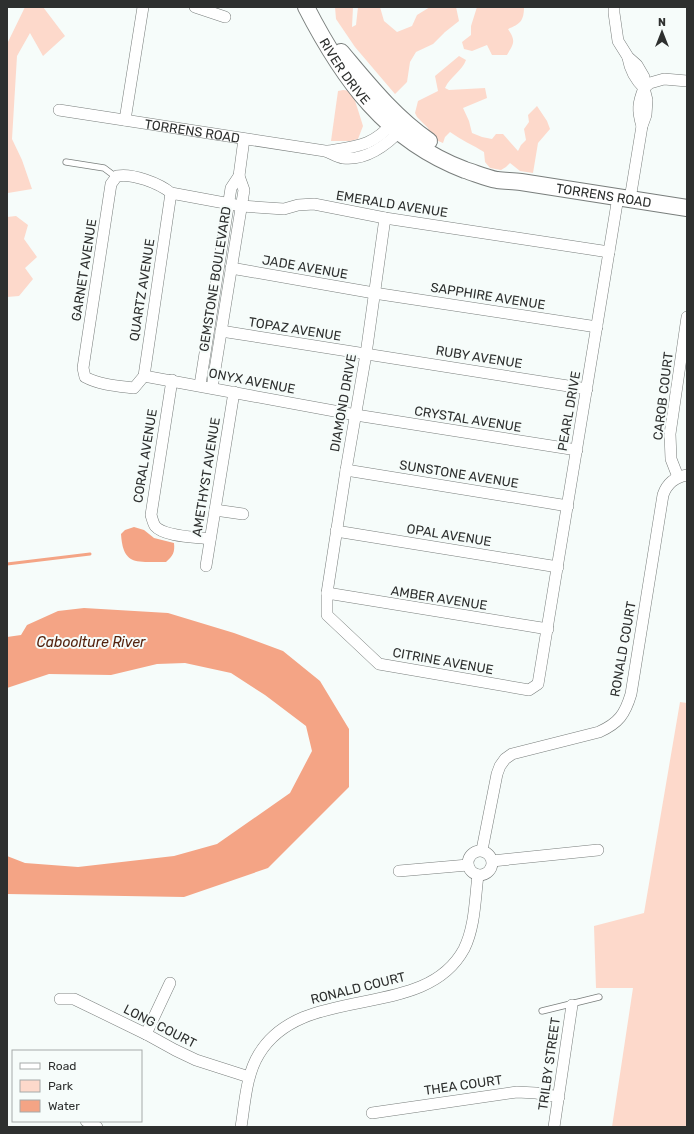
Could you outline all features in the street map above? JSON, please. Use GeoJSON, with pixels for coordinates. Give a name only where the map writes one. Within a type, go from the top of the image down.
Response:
{"type":"FeatureCollection","features":[{"type":"Feature","properties":{"kind":"main road","name":"RIVER DRIVE"},"geometry":{"type":"LineString","coordinates":[[307,9],[364,78],[399,125]]}},
{"type":"Feature","properties":{"kind":"main road","name":"TORRENS ROAD"},"geometry":{"type":"LineString","coordinates":[[399,125],[430,153],[456,166],[497,180],[521,182],[687,208]]}},
{"type":"Feature","properties":{"kind":"street"},"geometry":{"type":"LineString","coordinates":[[125,120],[143,7]]}},
{"type":"Feature","properties":{"kind":"street"},"geometry":{"type":"LineString","coordinates":[[195,7],[225,17]]}},
{"type":"Feature","properties":{"kind":"street"},"geometry":{"type":"LineString","coordinates":[[614,7],[618,41],[628,57],[630,69],[637,81],[644,88],[652,89],[666,86],[674,81],[687,81]]}},
{"type":"Feature","properties":{"kind":"street","name":"PEARL DRIVE"},"geometry":{"type":"LineString","coordinates":[[548,629],[609,252],[642,126],[638,115],[638,107],[644,88]]}},
{"type":"Feature","properties":{"kind":"street","name":"TORRENS ROAD"},"geometry":{"type":"LineString","coordinates":[[59,110],[325,151],[343,158],[363,155],[382,147],[399,125]]}},
{"type":"Feature","properties":{"kind":"street","name":"GEMSTONE BOULEVARD"},"geometry":{"type":"LineString","coordinates":[[212,388],[244,190],[239,176],[244,139]]}},
{"type":"Feature","properties":{"kind":"street"},"geometry":{"type":"LineString","coordinates":[[116,177],[125,174],[162,186],[171,193]]}},
{"type":"Feature","properties":{"kind":"street","name":"GEMSTONE BOULEVARD"},"geometry":{"type":"LineString","coordinates":[[200,385],[230,188],[239,176]]}},
{"type":"Feature","properties":{"kind":"street","name":"GARNET AVENUE"},"geometry":{"type":"LineString","coordinates":[[116,177],[111,184],[83,368],[85,377],[107,385],[134,388],[144,376]]}},
{"type":"Feature","properties":{"kind":"street","name":"EMERALD AVENUE"},"geometry":{"type":"LineString","coordinates":[[171,193],[241,206],[284,208],[314,204],[384,218],[609,252]]}},
{"type":"Feature","properties":{"kind":"street","name":"QUARTZ AVENUE"},"geometry":{"type":"LineString","coordinates":[[144,376],[171,193]]}},
{"type":"Feature","properties":{"kind":"street","name":"DIAMOND DRIVE"},"geometry":{"type":"LineString","coordinates":[[327,593],[366,354],[384,218]]}},
{"type":"Feature","properties":{"kind":"street","name":"JADE AVENUE"},"geometry":{"type":"LineString","coordinates":[[231,268],[374,293]]}},
{"type":"Feature","properties":{"kind":"street","name":"SAPPHIRE AVENUE"},"geometry":{"type":"LineString","coordinates":[[374,293],[597,327]]}},
{"type":"Feature","properties":{"kind":"street","name":"CAROB COURT"},"geometry":{"type":"LineString","coordinates":[[682,476],[671,459],[670,434],[687,317]]}},
{"type":"Feature","properties":{"kind":"street","name":"TOPAZ AVENUE"},"geometry":{"type":"LineString","coordinates":[[221,331],[366,354]]}},
{"type":"Feature","properties":{"kind":"street","name":"RUBY AVENUE"},"geometry":{"type":"LineString","coordinates":[[366,354],[587,388]]}},
{"type":"Feature","properties":{"kind":"street","name":"ONYX AVENUE"},"geometry":{"type":"LineString","coordinates":[[144,376],[200,385],[356,415]]}},
{"type":"Feature","properties":{"kind":"street","name":"CORAL AVENUE"},"geometry":{"type":"LineString","coordinates":[[172,380],[151,515],[156,527],[164,532],[174,535],[210,539]]}},
{"type":"Feature","properties":{"kind":"street","name":"AMETHYST AVENUE"},"geometry":{"type":"LineString","coordinates":[[206,566],[234,392]]}},
{"type":"Feature","properties":{"kind":"street","name":"CRYSTAL AVENUE"},"geometry":{"type":"LineString","coordinates":[[356,415],[576,450]]}},
{"type":"Feature","properties":{"kind":"street","name":"SUNSTONE AVENUE"},"geometry":{"type":"LineString","coordinates":[[346,470],[568,506]]}},
{"type":"Feature","properties":{"kind":"street","name":"RONALD COURT"},"geometry":{"type":"LineString","coordinates":[[482,850],[497,774],[505,759],[518,752],[600,732],[611,727],[620,718],[628,705],[664,495],[666,488],[682,476]]}},
{"type":"Feature","properties":{"kind":"street"},"geometry":{"type":"LineString","coordinates":[[215,510],[243,514]]}},
{"type":"Feature","properties":{"kind":"street","name":"OPAL AVENUE"},"geometry":{"type":"LineString","coordinates":[[336,531],[558,567]]}},
{"type":"Feature","properties":{"kind":"street","name":"AMBER AVENUE"},"geometry":{"type":"LineString","coordinates":[[327,593],[548,629]]}},
{"type":"Feature","properties":{"kind":"street","name":"CITRINE AVENUE"},"geometry":{"type":"LineString","coordinates":[[327,593],[327,615],[379,664],[529,690],[538,684],[548,629]]}},
{"type":"Feature","properties":{"kind":"street"},"geometry":{"type":"LineString","coordinates":[[482,850],[489,854],[492,867],[483,875],[478,875],[470,870],[468,865],[470,855],[475,851],[482,850]]}},
{"type":"Feature","properties":{"kind":"street"},"geometry":{"type":"LineString","coordinates":[[492,862],[598,850]]}},
{"type":"Feature","properties":{"kind":"street"},"geometry":{"type":"LineString","coordinates":[[399,871],[468,865]]}},
{"type":"Feature","properties":{"kind":"street","name":"RONALD COURT"},"geometry":{"type":"LineString","coordinates":[[241,1127],[249,1077],[258,1054],[272,1037],[286,1026],[312,1013],[409,990],[432,981],[450,967],[462,952],[468,938],[475,905],[478,875]]}},
{"type":"Feature","properties":{"kind":"street"},"geometry":{"type":"LineString","coordinates":[[146,1034],[170,983]]}},
{"type":"Feature","properties":{"kind":"street","name":"LONG COURT"},"geometry":{"type":"LineString","coordinates":[[60,999],[74,999],[196,1060],[249,1077]]}},
{"type":"Feature","properties":{"kind":"street","name":"TRILBY STREET"},"geometry":{"type":"LineString","coordinates":[[554,1127],[572,1004]]}},
{"type":"Feature","properties":{"kind":"street","name":"THEA COURT"},"geometry":{"type":"LineString","coordinates":[[372,1113],[517,1092],[536,1093],[559,1097]]}},
{"type":"Feature","properties":{"kind":"street"},"geometry":{"type":"LineString","coordinates":[[88,1122],[97,1127]]}},
{"type":"Feature","properties":{"kind":"lane"},"geometry":{"type":"LineString","coordinates":[[66,162],[104,168],[116,177]]}},
{"type":"Feature","properties":{"kind":"lane"},"geometry":{"type":"LineString","coordinates":[[542,1011],[599,997]]}},
{"type":"Feature","properties":{"kind":"green space"},"geometry":{"type":"Polygon","coordinates":[[[25,7],[43,7],[65,36],[43,56],[30,33],[17,56],[12,139],[22,160],[32,189],[8,193],[7,200],[7,44],[25,7]]]}},
{"type":"Feature","properties":{"kind":"green space"},"geometry":{"type":"Polygon","coordinates":[[[335,7],[353,7],[352,27],[356,25],[358,7],[380,7],[384,21],[397,32],[412,26],[417,15],[430,7],[456,7],[459,21],[433,44],[416,52],[410,62],[407,82],[395,94],[355,47],[336,19],[335,7]]]}},
{"type":"Feature","properties":{"kind":"green space"},"geometry":{"type":"Polygon","coordinates":[[[477,7],[524,7],[522,19],[516,25],[508,29],[512,36],[513,42],[507,55],[492,55],[487,45],[472,51],[464,49],[462,42],[471,35],[471,26],[477,7]]]}},
{"type":"Feature","properties":{"kind":"green space"},"geometry":{"type":"Polygon","coordinates":[[[459,56],[466,60],[445,88],[449,90],[485,88],[487,98],[463,108],[469,121],[472,133],[492,139],[496,134],[503,134],[518,151],[526,140],[524,129],[529,122],[528,115],[537,106],[547,121],[550,129],[538,143],[533,173],[520,171],[510,163],[501,170],[490,168],[485,162],[484,152],[450,132],[445,137],[443,143],[431,138],[428,128],[417,117],[415,113],[418,101],[438,91],[435,76],[459,56]]]}},
{"type":"Feature","properties":{"kind":"green space"},"geometry":{"type":"Polygon","coordinates":[[[338,91],[352,91],[363,126],[358,139],[350,141],[331,141],[338,91]]]}},
{"type":"Feature","properties":{"kind":"green space"},"geometry":{"type":"Polygon","coordinates":[[[16,216],[28,225],[24,239],[37,257],[25,268],[33,279],[19,296],[7,297],[7,217],[16,216]]]}},
{"type":"Feature","properties":{"kind":"green space"},"geometry":{"type":"Polygon","coordinates":[[[680,702],[687,703],[687,1127],[612,1127],[633,988],[596,988],[594,926],[644,913],[680,702]]]}},
{"type":"Feature","properties":{"kind":"water"},"geometry":{"type":"Polygon","coordinates":[[[134,527],[144,530],[154,538],[174,543],[174,551],[170,558],[166,562],[140,562],[129,558],[122,545],[121,534],[125,530],[134,527]]]}},
{"type":"Feature","properties":{"kind":"water","name":"Caboolture River"},"geometry":{"type":"Polygon","coordinates":[[[84,608],[168,613],[234,633],[283,651],[320,681],[349,729],[349,787],[268,868],[184,897],[7,894],[7,856],[25,863],[78,867],[174,856],[217,844],[290,793],[312,751],[306,726],[265,695],[231,673],[185,663],[157,664],[111,675],[49,674],[7,688],[7,637],[21,635],[27,625],[58,611],[84,608]]]}},
{"type":"Feature","properties":{"kind":"waterway"},"geometry":{"type":"LineString","coordinates":[[7,564],[90,554]]}}]}
